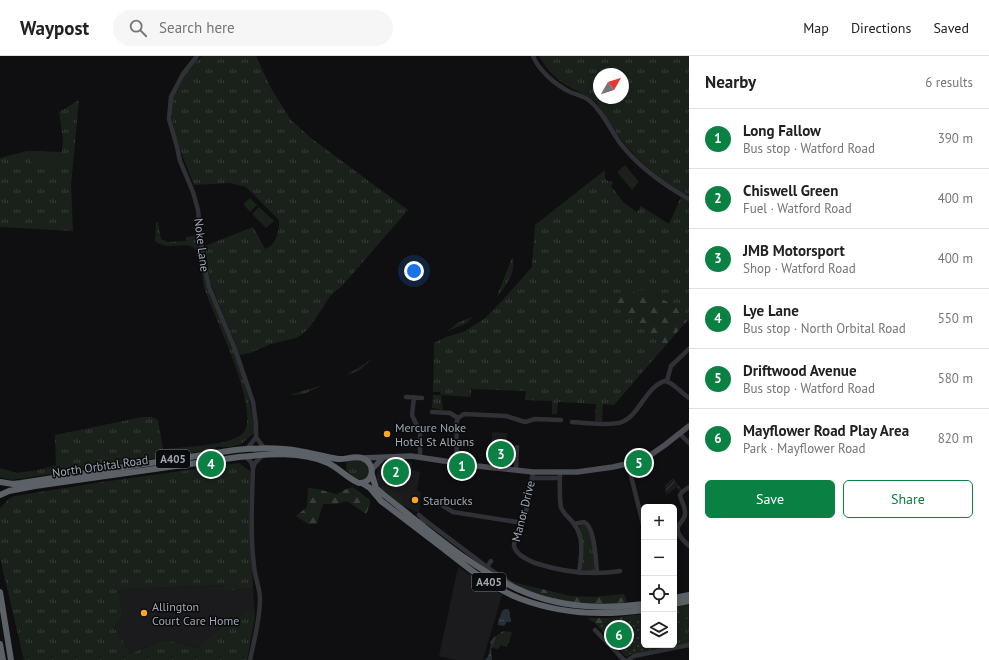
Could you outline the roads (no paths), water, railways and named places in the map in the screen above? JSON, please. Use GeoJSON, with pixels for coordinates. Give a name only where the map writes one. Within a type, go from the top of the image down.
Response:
{"type":"FeatureCollection","features":[{"type":"Feature","properties":{"kind":"highway","name":"North Orbital Road"},"geometry":{"type":"LineString","coordinates":[[0,482],[8,484],[21,483],[247,449],[289,449],[339,459],[346,458]]}},
{"type":"Feature","properties":{"kind":"highway","name":"North Orbital Road"},"geometry":{"type":"LineString","coordinates":[[0,495],[35,486],[245,456],[288,455],[312,458],[327,463],[344,472]]}},
{"type":"Feature","properties":{"kind":"highway"},"geometry":{"type":"LineString","coordinates":[[346,458],[362,458],[369,463],[372,472],[368,480],[362,483],[356,482],[344,472],[343,464],[346,458]]}},
{"type":"Feature","properties":{"kind":"highway","name":"A405"},"geometry":{"type":"LineString","coordinates":[[372,472],[374,485],[379,491],[418,518],[463,556],[494,577],[517,589],[545,599],[576,605],[600,607],[641,604]]}},
{"type":"Feature","properties":{"kind":"highway","name":"A405"},"geometry":{"type":"LineString","coordinates":[[362,483],[368,487],[381,501],[483,578],[520,598],[545,607],[581,613],[622,613],[641,610]]}},
{"type":"Feature","properties":{"kind":"highway"},"geometry":{"type":"LineString","coordinates":[[494,577],[497,583],[502,586],[503,590]]}},
{"type":"Feature","properties":{"kind":"highway"},"geometry":{"type":"LineString","coordinates":[[0,592],[11,660]]}},
{"type":"Feature","properties":{"kind":"highway"},"geometry":{"type":"LineString","coordinates":[[677,597],[689,595]]}},
{"type":"Feature","properties":{"kind":"highway"},"geometry":{"type":"LineString","coordinates":[[677,603],[689,601]]}},
{"type":"Feature","properties":{"kind":"highway"},"geometry":{"type":"LineString","coordinates":[[0,644],[3,660]]}},
{"type":"Feature","properties":{"kind":"main road"},"geometry":{"type":"LineString","coordinates":[[362,458],[405,456],[420,457],[516,470],[532,475],[560,476],[628,464],[652,454],[689,426]]}},
{"type":"Feature","properties":{"kind":"main road"},"geometry":{"type":"LineString","coordinates":[[372,472],[383,458]]}},
{"type":"Feature","properties":{"kind":"street","name":"Noke Lane"},"geometry":{"type":"LineString","coordinates":[[197,56],[186,70],[171,97],[169,119],[180,161],[193,192],[198,210],[209,287],[235,349],[253,402],[256,437]]}},
{"type":"Feature","properties":{"kind":"street"},"geometry":{"type":"LineString","coordinates":[[534,56],[539,66],[557,84],[592,103],[620,143],[633,157],[669,187],[689,199]]}},
{"type":"Feature","properties":{"kind":"street"},"geometry":{"type":"LineString","coordinates":[[667,381],[668,372],[672,364],[689,349]]}},
{"type":"Feature","properties":{"kind":"street"},"geometry":{"type":"LineString","coordinates":[[572,422],[615,424],[625,421],[658,384],[662,382],[667,381],[673,384],[680,392],[689,398]]}},
{"type":"Feature","properties":{"kind":"street"},"geometry":{"type":"LineString","coordinates":[[406,397],[422,398]]}},
{"type":"Feature","properties":{"kind":"street"},"geometry":{"type":"LineString","coordinates":[[414,398],[412,415],[421,437],[420,457]]}},
{"type":"Feature","properties":{"kind":"street"},"geometry":{"type":"LineString","coordinates":[[432,412],[450,413],[458,418]]}},
{"type":"Feature","properties":{"kind":"street"},"geometry":{"type":"LineString","coordinates":[[454,462],[457,447],[456,424],[458,418],[462,415],[506,416],[526,422],[538,419],[561,420]]}},
{"type":"Feature","properties":{"kind":"street"},"geometry":{"type":"LineString","coordinates":[[680,434],[689,443]]}},
{"type":"Feature","properties":{"kind":"street"},"geometry":{"type":"LineString","coordinates":[[247,449],[256,437],[264,448]]}},
{"type":"Feature","properties":{"kind":"street"},"geometry":{"type":"LineString","coordinates":[[516,470],[517,447]]}},
{"type":"Feature","properties":{"kind":"street"},"geometry":{"type":"LineString","coordinates":[[253,468],[255,463],[263,455]]}},
{"type":"Feature","properties":{"kind":"street"},"geometry":{"type":"LineString","coordinates":[[245,456],[251,462],[253,468],[251,517],[253,560],[260,599],[258,620],[250,660]]}},
{"type":"Feature","properties":{"kind":"street"},"geometry":{"type":"LineString","coordinates":[[628,464],[641,516]]}},
{"type":"Feature","properties":{"kind":"street","name":"Manor Drive"},"geometry":{"type":"LineString","coordinates":[[532,475],[523,523],[514,542],[514,546],[520,555],[529,560],[555,569],[579,573]]}},
{"type":"Feature","properties":{"kind":"street"},"geometry":{"type":"LineString","coordinates":[[560,476],[561,506],[574,524],[579,534],[581,544],[579,573],[620,571]]}},
{"type":"Feature","properties":{"kind":"street"},"geometry":{"type":"LineString","coordinates":[[689,487],[680,495],[686,512],[685,517],[677,529],[679,534],[689,546]]}},
{"type":"Feature","properties":{"kind":"street"},"geometry":{"type":"LineString","coordinates":[[440,504],[453,512],[523,523]]}},
{"type":"Feature","properties":{"kind":"street"},"geometry":{"type":"LineString","coordinates":[[418,518],[425,522],[426,521],[517,589]]}},
{"type":"Feature","properties":{"kind":"street"},"geometry":{"type":"LineString","coordinates":[[574,524],[584,522],[589,526],[598,573]]}},
{"type":"Feature","properties":{"kind":"street"},"geometry":{"type":"LineString","coordinates":[[487,567],[491,561]]}},
{"type":"Feature","properties":{"kind":"street"},"geometry":{"type":"LineString","coordinates":[[595,630],[624,660]]}},
{"type":"Feature","properties":{"kind":"street"},"geometry":{"type":"LineString","coordinates":[[628,660],[634,656],[689,645]]}},
{"type":"Feature","properties":{"kind":"water"},"geometry":{"type":"Polygon","coordinates":[[[505,609],[509,610],[511,622],[507,622],[504,626],[498,625],[502,611],[505,609]]]}},
{"type":"Feature","properties":{"kind":"water"},"geometry":{"type":"Polygon","coordinates":[[[495,636],[496,638],[491,649],[492,660],[486,660],[485,659],[488,657],[491,645],[490,642],[495,636]]]}},
{"type":"Feature","properties":{"kind":"place","name":"Mercure Noke Hotel St Albans"},"geometry":{"type":"Point","coordinates":[387,434]}},
{"type":"Feature","properties":{"kind":"place","name":"JMB Motorsport"},"geometry":{"type":"Point","coordinates":[501,454]}},
{"type":"Feature","properties":{"kind":"place","name":"Driftwood Avenue"},"geometry":{"type":"Point","coordinates":[639,463]}},
{"type":"Feature","properties":{"kind":"place","name":"Lye Lane"},"geometry":{"type":"Point","coordinates":[211,464]}},
{"type":"Feature","properties":{"kind":"place","name":"Long Fallow"},"geometry":{"type":"Point","coordinates":[462,466]}},
{"type":"Feature","properties":{"kind":"place","name":"Chiswell Green"},"geometry":{"type":"Point","coordinates":[396,472]}},
{"type":"Feature","properties":{"kind":"place","name":"Starbucks"},"geometry":{"type":"Point","coordinates":[415,500]}},
{"type":"Feature","properties":{"kind":"place","name":"Allington Court Care Home"},"geometry":{"type":"Point","coordinates":[144,613]}},
{"type":"Feature","properties":{"kind":"place","name":"Mayflower Road Play Area"},"geometry":{"type":"Point","coordinates":[619,635]}}]}
